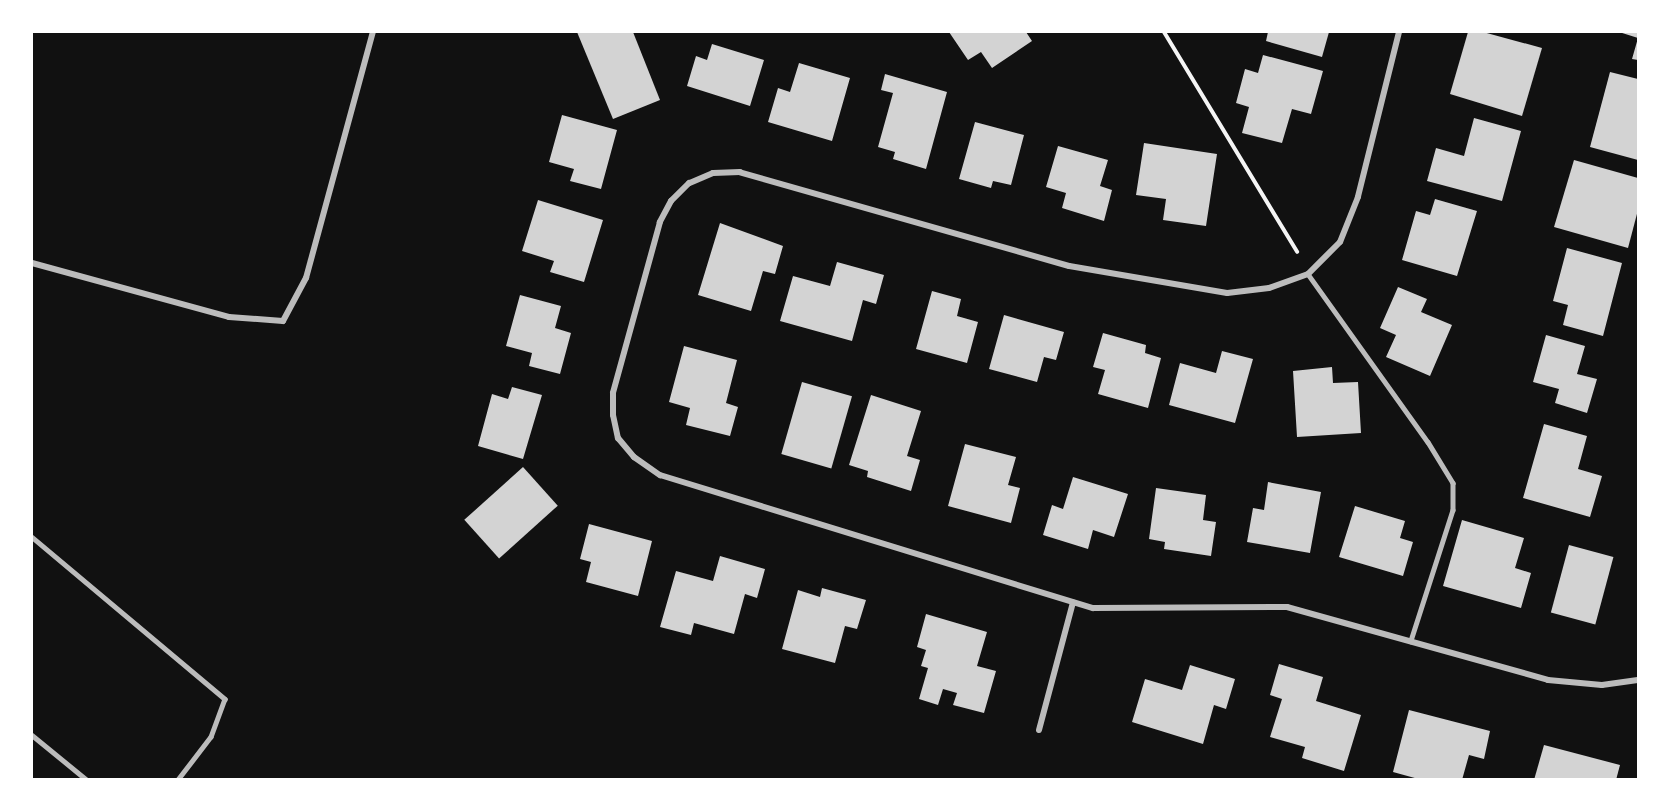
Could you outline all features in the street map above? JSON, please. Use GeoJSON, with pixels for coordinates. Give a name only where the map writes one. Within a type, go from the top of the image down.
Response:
{"type":"FeatureCollection","features":[{"type":"Feature","properties":{"kind":"street"},"geometry":{"type":"LineString","coordinates":[[32,262],[229,317],[283,321],[306,278],[373,32]]}},
{"type":"Feature","properties":{"kind":"street"},"geometry":{"type":"LineString","coordinates":[[1399,32],[1358,197],[1340,243],[1308,274],[1269,288],[1227,293],[1069,266],[740,172],[713,173],[689,183],[671,201],[660,222],[613,393],[613,415],[618,438],[634,457],[660,475],[1073,602],[1113,609],[1287,607],[1548,680],[1602,685],[1638,680]]}},
{"type":"Feature","properties":{"kind":"street"},"geometry":{"type":"LineString","coordinates":[[1039,730],[1073,602]]}},
{"type":"Feature","properties":{"kind":"lane"},"geometry":{"type":"LineString","coordinates":[[1308,274],[1428,442],[1453,483],[1453,510],[1411,641]]}},
{"type":"Feature","properties":{"kind":"lane"},"geometry":{"type":"LineString","coordinates":[[32,537],[225,699],[211,736],[178,780]]}},
{"type":"Feature","properties":{"kind":"lane"},"geometry":{"type":"LineString","coordinates":[[32,735],[87,780]]}},
{"type":"Feature","properties":{"kind":"path"},"geometry":{"type":"LineString","coordinates":[[1164,32],[1297,252]]}},
{"type":"Feature","properties":{"kind":"building"},"geometry":{"type":"Polygon","coordinates":[[[577,32],[633,32],[660,100],[613,119],[577,32]]]}},
{"type":"Feature","properties":{"kind":"building"},"geometry":{"type":"Polygon","coordinates":[[[949,32],[1026,32],[1032,41],[992,68],[981,52],[968,60],[949,32]]]}},
{"type":"Feature","properties":{"kind":"building"},"geometry":{"type":"Polygon","coordinates":[[[1268,32],[1329,32],[1322,57],[1266,41],[1268,32]]]}},
{"type":"Feature","properties":{"kind":"building"},"geometry":{"type":"Polygon","coordinates":[[[1468,32],[1483,32],[1542,48],[1522,116],[1450,94],[1468,32]]]}},
{"type":"Feature","properties":{"kind":"building"},"geometry":{"type":"Polygon","coordinates":[[[1619,32],[1638,32],[1638,38],[1619,32]]]}},
{"type":"Feature","properties":{"kind":"building"},"geometry":{"type":"Polygon","coordinates":[[[1638,38],[1638,60],[1632,59],[1638,38]]]}},
{"type":"Feature","properties":{"kind":"building"},"geometry":{"type":"Polygon","coordinates":[[[712,44],[764,60],[750,106],[687,86],[696,56],[707,60],[712,44]]]}},
{"type":"Feature","properties":{"kind":"building"},"geometry":{"type":"Polygon","coordinates":[[[1263,55],[1323,71],[1311,114],[1292,109],[1282,143],[1242,133],[1249,107],[1236,103],[1245,69],[1258,73],[1263,55]]]}},
{"type":"Feature","properties":{"kind":"building"},"geometry":{"type":"Polygon","coordinates":[[[799,63],[850,78],[832,141],[768,122],[778,88],[790,92],[799,63]]]}},
{"type":"Feature","properties":{"kind":"building"},"geometry":{"type":"Polygon","coordinates":[[[1610,72],[1638,79],[1638,160],[1590,147],[1610,72]]]}},
{"type":"Feature","properties":{"kind":"building"},"geometry":{"type":"Polygon","coordinates":[[[885,74],[947,92],[926,169],[893,159],[895,152],[878,147],[893,93],[881,90],[885,74]]]}},
{"type":"Feature","properties":{"kind":"building"},"geometry":{"type":"Polygon","coordinates":[[[562,115],[617,130],[601,189],[570,181],[574,169],[549,162],[562,115]]]}},
{"type":"Feature","properties":{"kind":"building"},"geometry":{"type":"Polygon","coordinates":[[[1474,118],[1521,131],[1502,201],[1427,181],[1436,148],[1464,156],[1474,118]]]}},
{"type":"Feature","properties":{"kind":"building"},"geometry":{"type":"Polygon","coordinates":[[[975,122],[1024,135],[1011,185],[993,181],[991,188],[959,179],[975,122]]]}},
{"type":"Feature","properties":{"kind":"building"},"geometry":{"type":"Polygon","coordinates":[[[1144,143],[1217,154],[1206,226],[1163,220],[1166,199],[1136,195],[1144,143]]]}},
{"type":"Feature","properties":{"kind":"building"},"geometry":{"type":"Polygon","coordinates":[[[1058,146],[1108,160],[1100,186],[1112,190],[1104,221],[1062,208],[1066,193],[1046,187],[1058,146]]]}},
{"type":"Feature","properties":{"kind":"building"},"geometry":{"type":"Polygon","coordinates":[[[1574,160],[1638,178],[1638,210],[1628,248],[1554,227],[1574,160]]]}},
{"type":"Feature","properties":{"kind":"building"},"geometry":{"type":"Polygon","coordinates":[[[1435,199],[1477,211],[1457,276],[1402,260],[1416,211],[1430,215],[1435,199]]]}},
{"type":"Feature","properties":{"kind":"building"},"geometry":{"type":"Polygon","coordinates":[[[538,200],[603,220],[584,282],[550,272],[554,261],[522,251],[538,200]]]}},
{"type":"Feature","properties":{"kind":"building"},"geometry":{"type":"Polygon","coordinates":[[[720,223],[783,246],[775,274],[763,271],[751,311],[698,295],[720,223]]]}},
{"type":"Feature","properties":{"kind":"building"},"geometry":{"type":"Polygon","coordinates":[[[1567,248],[1622,263],[1603,336],[1563,325],[1568,305],[1553,301],[1567,248]]]}},
{"type":"Feature","properties":{"kind":"building"},"geometry":{"type":"Polygon","coordinates":[[[837,262],[884,275],[876,304],[863,300],[852,341],[780,321],[793,276],[830,286],[837,262]]]}},
{"type":"Feature","properties":{"kind":"building"},"geometry":{"type":"Polygon","coordinates":[[[1398,287],[1427,299],[1421,312],[1452,325],[1430,376],[1386,357],[1396,335],[1380,328],[1398,287]]]}},
{"type":"Feature","properties":{"kind":"building"},"geometry":{"type":"Polygon","coordinates":[[[932,291],[961,299],[957,316],[978,322],[967,363],[916,349],[932,291]]]}},
{"type":"Feature","properties":{"kind":"building"},"geometry":{"type":"Polygon","coordinates":[[[520,295],[561,306],[555,328],[571,333],[560,374],[529,366],[532,353],[506,346],[520,295]]]}},
{"type":"Feature","properties":{"kind":"building"},"geometry":{"type":"Polygon","coordinates":[[[1004,315],[1064,332],[1056,360],[1044,357],[1037,382],[989,369],[1004,315]]]}},
{"type":"Feature","properties":{"kind":"building"},"geometry":{"type":"Polygon","coordinates":[[[1103,333],[1146,345],[1145,353],[1161,358],[1148,408],[1098,394],[1105,370],[1093,367],[1103,333]]]}},
{"type":"Feature","properties":{"kind":"building"},"geometry":{"type":"Polygon","coordinates":[[[1546,335],[1585,346],[1577,374],[1597,379],[1587,413],[1555,403],[1559,389],[1533,382],[1546,335]]]}},
{"type":"Feature","properties":{"kind":"building"},"geometry":{"type":"Polygon","coordinates":[[[684,346],[737,360],[726,403],[738,407],[730,436],[686,425],[690,408],[669,402],[684,346]]]}},
{"type":"Feature","properties":{"kind":"building"},"geometry":{"type":"Polygon","coordinates":[[[1222,351],[1253,359],[1235,423],[1169,405],[1180,363],[1216,373],[1222,351]]]}},
{"type":"Feature","properties":{"kind":"building"},"geometry":{"type":"Polygon","coordinates":[[[1332,367],[1333,383],[1358,382],[1361,433],[1297,437],[1293,371],[1332,367]]]}},
{"type":"Feature","properties":{"kind":"building"},"geometry":{"type":"Polygon","coordinates":[[[802,382],[852,396],[831,468],[781,454],[802,382]]]}},
{"type":"Feature","properties":{"kind":"building"},"geometry":{"type":"Polygon","coordinates":[[[512,387],[542,395],[523,459],[478,446],[492,394],[508,399],[512,387]]]}},
{"type":"Feature","properties":{"kind":"building"},"geometry":{"type":"Polygon","coordinates":[[[871,395],[921,411],[907,456],[920,460],[911,491],[867,477],[868,471],[849,465],[871,395]]]}},
{"type":"Feature","properties":{"kind":"building"},"geometry":{"type":"Polygon","coordinates":[[[1544,424],[1587,436],[1578,469],[1602,476],[1590,517],[1523,498],[1544,424]]]}},
{"type":"Feature","properties":{"kind":"building"},"geometry":{"type":"Polygon","coordinates":[[[965,444],[1016,457],[1008,485],[1020,488],[1011,523],[948,506],[965,444]]]}},
{"type":"Feature","properties":{"kind":"building"},"geometry":{"type":"Polygon","coordinates":[[[523,467],[558,506],[499,559],[464,520],[523,467]]]}},
{"type":"Feature","properties":{"kind":"building"},"geometry":{"type":"Polygon","coordinates":[[[1073,477],[1128,494],[1114,537],[1093,530],[1088,549],[1043,535],[1052,505],[1063,509],[1073,477]]]}},
{"type":"Feature","properties":{"kind":"building"},"geometry":{"type":"Polygon","coordinates":[[[1268,482],[1321,492],[1310,553],[1247,542],[1253,508],[1264,510],[1268,482]]]}},
{"type":"Feature","properties":{"kind":"building"},"geometry":{"type":"Polygon","coordinates":[[[1156,488],[1206,495],[1203,520],[1216,522],[1211,556],[1164,549],[1165,542],[1149,539],[1156,488]]]}},
{"type":"Feature","properties":{"kind":"building"},"geometry":{"type":"Polygon","coordinates":[[[1355,506],[1405,521],[1400,538],[1413,542],[1403,576],[1339,557],[1355,506]]]}},
{"type":"Feature","properties":{"kind":"building"},"geometry":{"type":"Polygon","coordinates":[[[1462,520],[1524,538],[1515,568],[1531,573],[1521,608],[1443,586],[1462,520]]]}},
{"type":"Feature","properties":{"kind":"building"},"geometry":{"type":"Polygon","coordinates":[[[589,524],[652,541],[638,596],[586,582],[591,562],[580,559],[589,524]]]}},
{"type":"Feature","properties":{"kind":"building"},"geometry":{"type":"Polygon","coordinates":[[[1569,545],[1613,557],[1595,625],[1551,613],[1569,545]]]}},
{"type":"Feature","properties":{"kind":"building"},"geometry":{"type":"Polygon","coordinates":[[[720,556],[765,569],[757,598],[745,594],[734,634],[694,623],[691,635],[660,627],[676,571],[713,581],[720,556]]]}},
{"type":"Feature","properties":{"kind":"building"},"geometry":{"type":"Polygon","coordinates":[[[822,588],[866,600],[857,629],[845,626],[835,663],[782,649],[798,590],[820,597],[822,588]]]}},
{"type":"Feature","properties":{"kind":"building"},"geometry":{"type":"Polygon","coordinates":[[[926,614],[987,632],[977,666],[996,671],[984,713],[953,705],[957,693],[943,689],[938,705],[919,699],[928,668],[921,666],[926,650],[917,647],[926,614]]]}},
{"type":"Feature","properties":{"kind":"building"},"geometry":{"type":"Polygon","coordinates":[[[1279,664],[1323,677],[1316,701],[1361,715],[1344,771],[1302,758],[1305,747],[1270,737],[1282,699],[1270,695],[1279,664]]]}},
{"type":"Feature","properties":{"kind":"building"},"geometry":{"type":"Polygon","coordinates":[[[1190,665],[1235,679],[1226,709],[1214,705],[1203,744],[1132,722],[1145,679],[1182,690],[1190,665]]]}},
{"type":"Feature","properties":{"kind":"building"},"geometry":{"type":"Polygon","coordinates":[[[1409,710],[1490,731],[1484,759],[1469,755],[1462,780],[1422,780],[1393,772],[1409,710]]]}},
{"type":"Feature","properties":{"kind":"building"},"geometry":{"type":"Polygon","coordinates":[[[1544,745],[1620,765],[1616,780],[1534,780],[1544,745]]]}}]}
